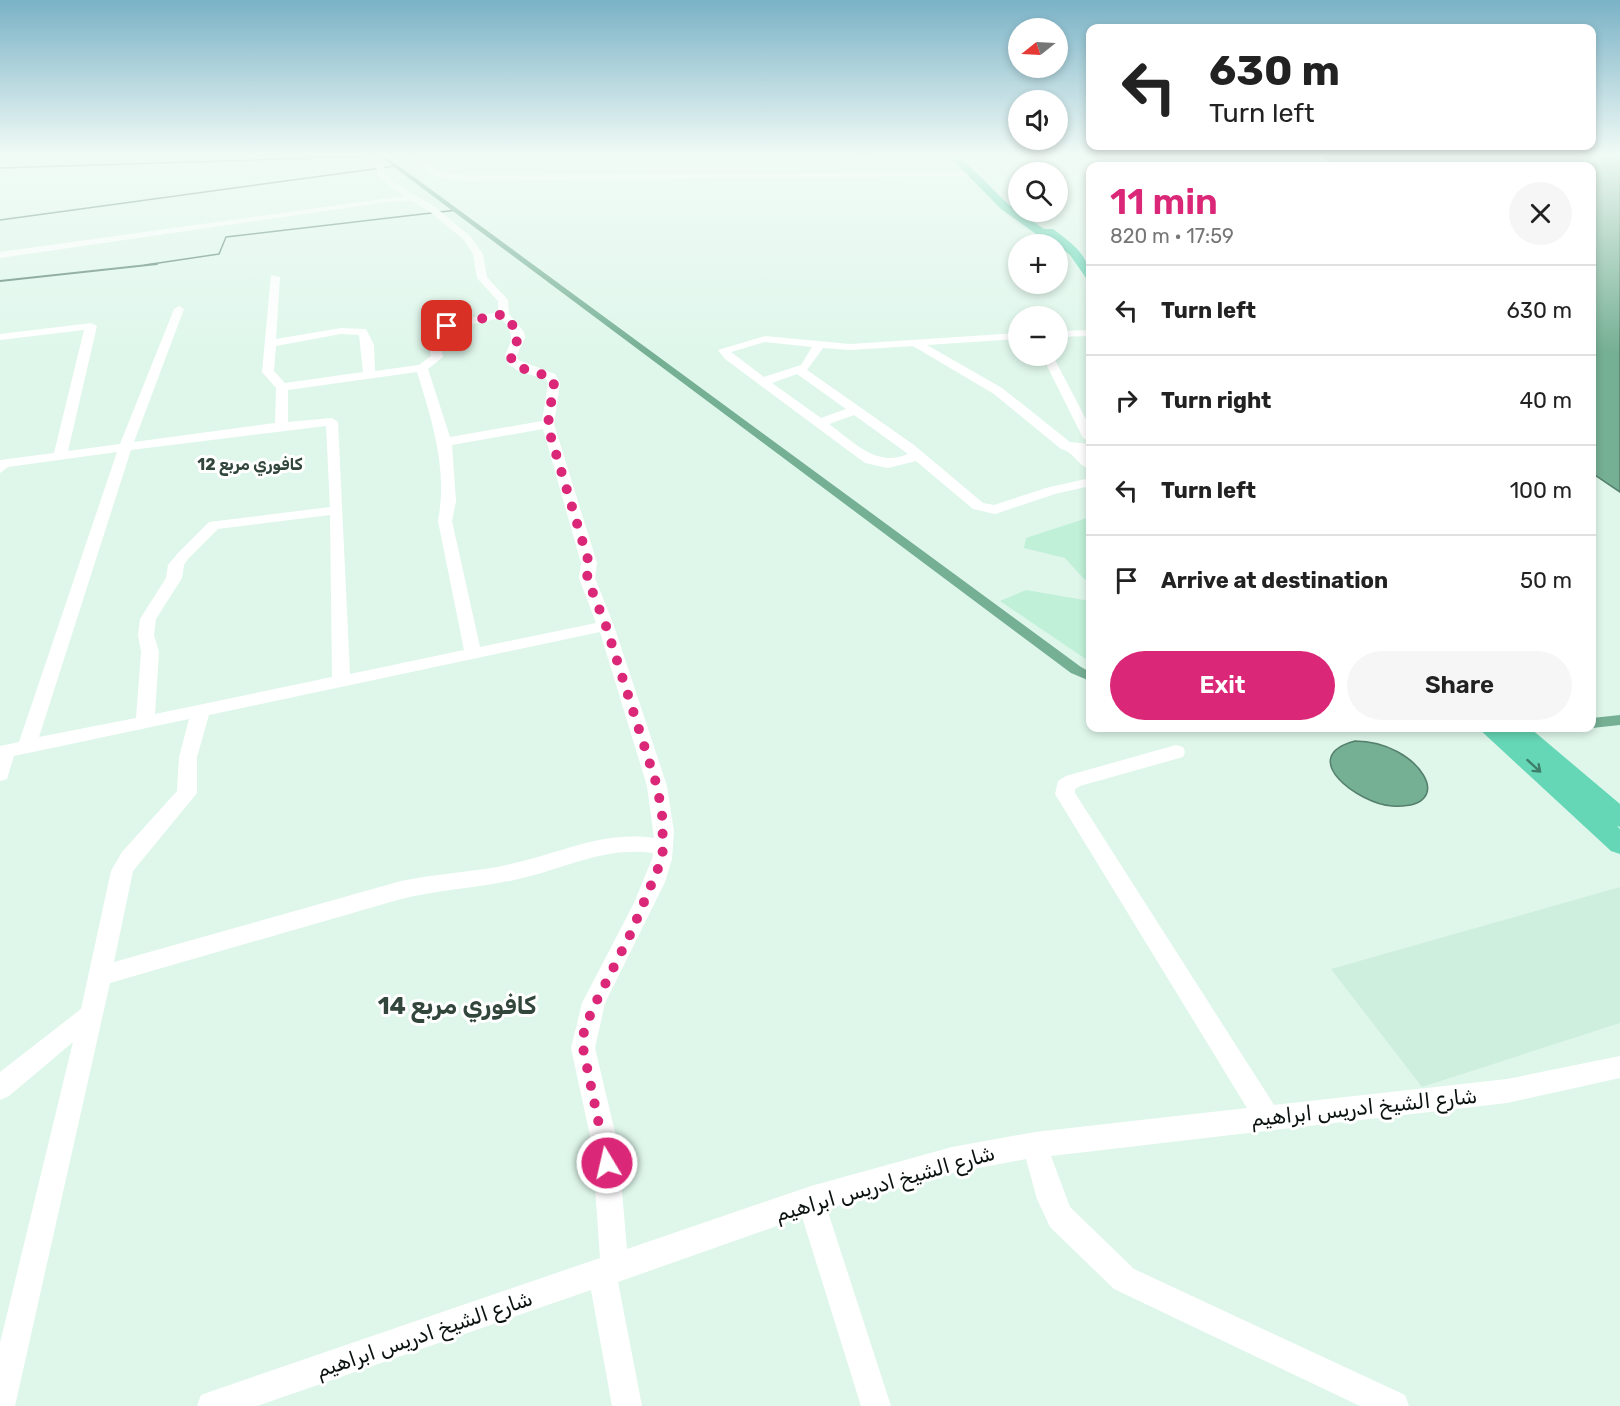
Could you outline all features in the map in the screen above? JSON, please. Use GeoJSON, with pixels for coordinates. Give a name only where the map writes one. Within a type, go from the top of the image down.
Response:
{"type":"FeatureCollection","features":[{"type":"Feature","properties":{"kind":"main road"},"geometry":{"type":"LineString","coordinates":[[1024,221],[1042,234]]}},
{"type":"Feature","properties":{"kind":"main road"},"geometry":{"type":"LineString","coordinates":[[1035,222],[1065,243],[1086,270]]}},
{"type":"Feature","properties":{"kind":"main road"},"geometry":{"type":"LineString","coordinates":[[1068,260],[1086,284]]}},
{"type":"Feature","properties":{"kind":"main road"},"geometry":{"type":"LineString","coordinates":[[1494,732],[1620,844]]}},
{"type":"Feature","properties":{"kind":"main road"},"geometry":{"type":"LineString","coordinates":[[1521,732],[1620,818]]}},
{"type":"Feature","properties":{"kind":"street"},"geometry":{"type":"LineString","coordinates":[[0,255],[238,221]]}},
{"type":"Feature","properties":{"kind":"street"},"geometry":{"type":"LineString","coordinates":[[443,221],[473,245],[479,260],[482,278],[503,300],[504,314],[518,332],[519,338],[511,355],[512,362],[524,369],[551,377],[553,391],[548,424],[589,563],[587,578],[606,626],[657,786],[662,813],[662,859],[631,933],[605,981],[583,1035],[583,1048],[605,1145],[609,1271],[627,1406]]}},
{"type":"Feature","properties":{"kind":"street"},"geometry":{"type":"LineString","coordinates":[[274,277],[268,372],[282,387],[281,426]]}},
{"type":"Feature","properties":{"kind":"street"},"geometry":{"type":"LineString","coordinates":[[27,747],[125,448],[179,309]]}},
{"type":"Feature","properties":{"kind":"street"},"geometry":{"type":"LineString","coordinates":[[282,387],[422,368],[437,357],[433,337],[442,328],[504,314]]}},
{"type":"Feature","properties":{"kind":"street"},"geometry":{"type":"LineString","coordinates":[[0,337],[91,326],[60,457]]}},
{"type":"Feature","properties":{"kind":"street"},"geometry":{"type":"LineString","coordinates":[[271,343],[341,331],[362,331],[365,334],[368,352],[369,375]]}},
{"type":"Feature","properties":{"kind":"street"},"geometry":{"type":"LineString","coordinates":[[1068,334],[1086,333]]}},
{"type":"Feature","properties":{"kind":"street"},"geometry":{"type":"LineString","coordinates":[[917,455],[891,464],[879,464],[762,382],[729,357],[724,350],[765,339],[850,346],[1008,337]]}},
{"type":"Feature","properties":{"kind":"street"},"geometry":{"type":"LineString","coordinates":[[915,343],[998,391],[1061,442],[1074,448],[1086,461]]}},
{"type":"Feature","properties":{"kind":"street"},"geometry":{"type":"LineString","coordinates":[[762,382],[799,370],[811,359],[819,345]]}},
{"type":"Feature","properties":{"kind":"street"},"geometry":{"type":"LineString","coordinates":[[1052,366],[1086,430]]}},
{"type":"Feature","properties":{"kind":"street"},"geometry":{"type":"LineString","coordinates":[[422,368],[445,442],[449,501],[445,521],[473,654]]}},
{"type":"Feature","properties":{"kind":"street"},"geometry":{"type":"LineString","coordinates":[[799,370],[917,455],[978,506],[995,510],[1051,491],[1086,483]]}},
{"type":"Feature","properties":{"kind":"street"},"geometry":{"type":"LineString","coordinates":[[818,423],[857,410]]}},
{"type":"Feature","properties":{"kind":"street"},"geometry":{"type":"LineString","coordinates":[[0,469],[2,464],[281,426],[332,422],[337,510],[340,681]]}},
{"type":"Feature","properties":{"kind":"street"},"geometry":{"type":"LineString","coordinates":[[445,442],[548,424]]}},
{"type":"Feature","properties":{"kind":"street"},"geometry":{"type":"LineString","coordinates":[[1074,448],[1086,448]]}},
{"type":"Feature","properties":{"kind":"street"},"geometry":{"type":"LineString","coordinates":[[145,722],[150,652],[146,635],[148,619],[174,578],[176,565],[183,556],[214,525],[337,510]]}},
{"type":"Feature","properties":{"kind":"street"},"geometry":{"type":"LineString","coordinates":[[0,774],[6,751],[606,626]]}},
{"type":"Feature","properties":{"kind":"street"},"geometry":{"type":"LineString","coordinates":[[0,1406],[101,976],[123,870],[129,858],[187,793],[188,756],[201,710]]}},
{"type":"Feature","properties":{"kind":"street"},"geometry":{"type":"LineString","coordinates":[[1176,752],[1073,781],[1065,786],[1065,794],[1267,1116]]}},
{"type":"Feature","properties":{"kind":"street"},"geometry":{"type":"LineString","coordinates":[[101,976],[401,890],[437,882],[514,872],[609,844],[635,843],[663,847]]}},
{"type":"Feature","properties":{"kind":"street"},"geometry":{"type":"LineString","coordinates":[[0,1088],[44,1050],[92,1015]]}},
{"type":"Feature","properties":{"kind":"street","name":"شارع الشيخ ادريس ابراهيم"},"geometry":{"type":"LineString","coordinates":[[212,1406],[811,1200],[952,1160],[1035,1145],[1267,1116],[1507,1091],[1620,1067]]}},
{"type":"Feature","properties":{"kind":"street"},"geometry":{"type":"LineString","coordinates":[[1035,1145],[1051,1199],[1060,1217],[1124,1279],[1394,1406]]}},
{"type":"Feature","properties":{"kind":"street"},"geometry":{"type":"LineString","coordinates":[[811,1200],[876,1406]]}},
{"type":"Feature","properties":{"kind":"shaded area"},"geometry":{"type":"Polygon","coordinates":[[[1596,221],[1620,221],[1620,492],[1596,476],[1596,221]]]}},
{"type":"Feature","properties":{"kind":"shaded area"},"geometry":{"type":"Polygon","coordinates":[[[1086,518],[1086,580],[1065,558],[1024,548],[1026,538],[1086,518]]]}},
{"type":"Feature","properties":{"kind":"shaded area"},"geometry":{"type":"Polygon","coordinates":[[[1026,590],[1086,600],[1086,659],[1000,601],[1026,590]]]}},
{"type":"Feature","properties":{"kind":"shaded area"},"geometry":{"type":"Polygon","coordinates":[[[1355,741],[1378,744],[1397,752],[1413,763],[1423,775],[1427,787],[1424,798],[1413,804],[1392,806],[1378,803],[1350,789],[1339,779],[1332,768],[1331,758],[1338,748],[1355,741]]]}},
{"type":"Feature","properties":{"kind":"shaded area"},"geometry":{"type":"Polygon","coordinates":[[[1620,887],[1620,1023],[1422,1087],[1331,969],[1620,887]]]}},
{"type":"Feature","properties":{"kind":"waterway"},"geometry":{"type":"LineString","coordinates":[[145,265],[219,254],[226,237],[366,221]]}},
{"type":"Feature","properties":{"kind":"waterway"},"geometry":{"type":"LineString","coordinates":[[470,221],[1076,670],[1086,675]]}},
{"type":"Feature","properties":{"kind":"waterway"},"geometry":{"type":"LineString","coordinates":[[0,281],[157,264]]}},
{"type":"Feature","properties":{"kind":"waterway"},"geometry":{"type":"LineString","coordinates":[[1596,723],[1620,720]]}},
{"type":"Feature","properties":{"kind":"district","name":"كافوري مربع 12"},"geometry":{"type":"Point","coordinates":[250,464]}},
{"type":"Feature","properties":{"kind":"district","name":"كافوري مربع 14"},"geometry":{"type":"Point","coordinates":[457,1006]}},
{"type":"Feature","properties":{"kind":"route"},"geometry":{"type":"LineString","coordinates":[[447,326],[504,314],[518,332],[519,338],[511,355],[512,362],[524,369],[548,374],[554,383],[548,424],[550,434],[589,563],[587,578],[606,626],[657,786],[662,813],[662,859],[631,933],[605,981],[583,1035],[583,1048],[607,1163]]}}]}
